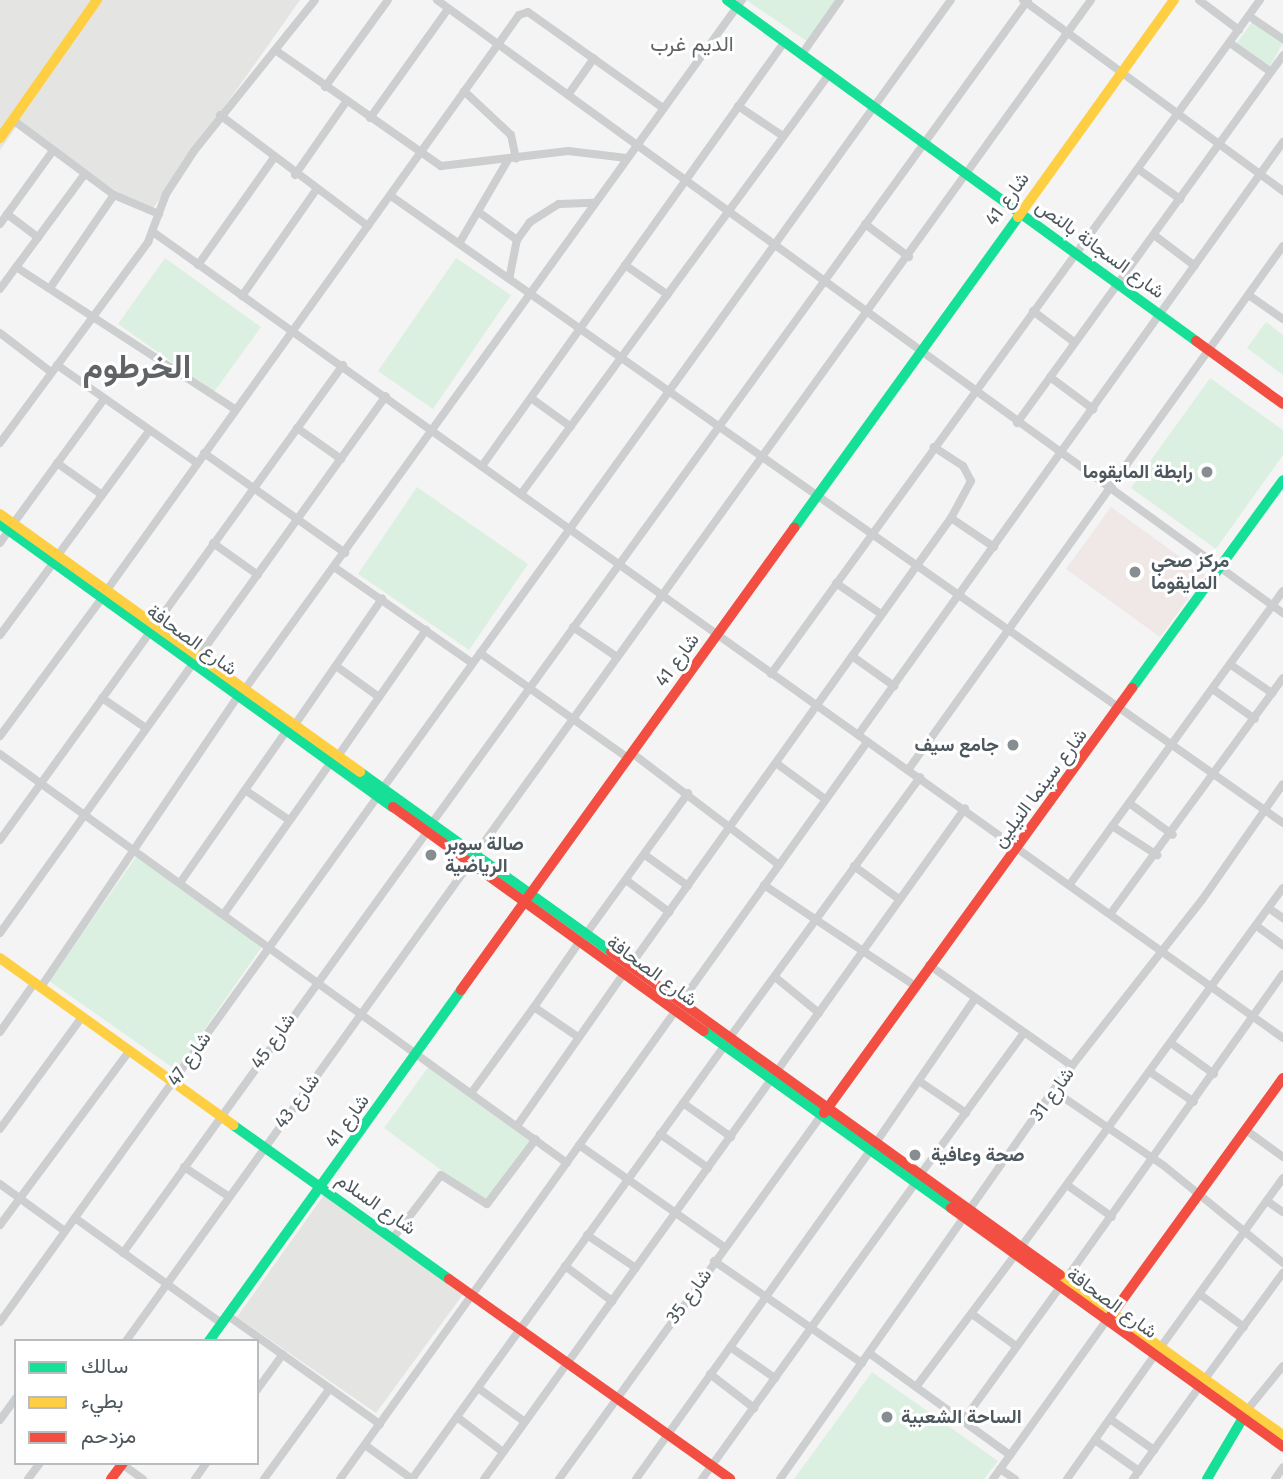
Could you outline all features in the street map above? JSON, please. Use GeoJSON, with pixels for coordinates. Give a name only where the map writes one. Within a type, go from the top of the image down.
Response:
{"type":"FeatureCollection","features":[{"type":"Feature","properties":{"kind":"main road"},"geometry":{"type":"LineString","coordinates":[[0,138],[97,0]]}},
{"type":"Feature","properties":{"kind":"main road","name":"شارع السجانة بالنص"},"geometry":{"type":"LineString","coordinates":[[727,0],[739,3],[802,54],[1283,404]]}},
{"type":"Feature","properties":{"kind":"main road","name":"شارع 41"},"geometry":{"type":"LineString","coordinates":[[209,1339],[1174,0]]}},
{"type":"Feature","properties":{"kind":"main road","name":"شارع سينما النيلين"},"geometry":{"type":"LineString","coordinates":[[825,1112],[914,985],[1120,709],[1283,480]]}},
{"type":"Feature","properties":{"kind":"main road","name":"شارع الصحافة"},"geometry":{"type":"LineString","coordinates":[[0,514],[7,526],[105,593],[1157,1352],[1245,1413],[1283,1435]]}},
{"type":"Feature","properties":{"kind":"main road","name":"شارع السلام"},"geometry":{"type":"LineString","coordinates":[[0,958],[730,1479]]}},
{"type":"Feature","properties":{"kind":"main road"},"geometry":{"type":"LineString","coordinates":[[1110,1317],[1283,1078]]}},
{"type":"Feature","properties":{"kind":"main road"},"geometry":{"type":"LineString","coordinates":[[1207,1479],[1245,1413]]}},
{"type":"Feature","properties":{"kind":"main road","name":"شارع الصحافة"},"geometry":{"type":"LineString","coordinates":[[1245,1413],[1283,1447]]}},
{"type":"Feature","properties":{"kind":"street"},"geometry":{"type":"LineString","coordinates":[[0,443],[153,232],[159,214],[220,115],[278,52],[315,0]]}},
{"type":"Feature","properties":{"kind":"street"},"geometry":{"type":"LineString","coordinates":[[325,86],[388,0]]}},
{"type":"Feature","properties":{"kind":"street"},"geometry":{"type":"LineString","coordinates":[[437,0],[568,95],[683,184],[1283,613]]}},
{"type":"Feature","properties":{"kind":"street"},"geometry":{"type":"LineString","coordinates":[[802,54],[840,0]]}},
{"type":"Feature","properties":{"kind":"street","name":"شارع 47"},"geometry":{"type":"LineString","coordinates":[[0,1322],[951,0]]}},
{"type":"Feature","properties":{"kind":"street","name":"شارع 43"},"geometry":{"type":"LineString","coordinates":[[128,1339],[228,1196],[617,657],[664,597],[867,316],[1091,0]]}},
{"type":"Feature","properties":{"kind":"street"},"geometry":{"type":"LineString","coordinates":[[1199,0],[1239,30]]}},
{"type":"Feature","properties":{"kind":"street"},"geometry":{"type":"LineString","coordinates":[[771,674],[1260,0]]}},
{"type":"Feature","properties":{"kind":"street"},"geometry":{"type":"LineString","coordinates":[[1026,1],[1120,74],[1283,191]]}},
{"type":"Feature","properties":{"kind":"street","name":"شارع 45"},"geometry":{"type":"LineString","coordinates":[[123,1253],[317,978],[722,425],[1026,1]]}},
{"type":"Feature","properties":{"kind":"street"},"geometry":{"type":"LineString","coordinates":[[0,1032],[38,985],[136,849],[242,692],[345,553],[739,3]]}},
{"type":"Feature","properties":{"kind":"street"},"geometry":{"type":"LineString","coordinates":[[370,118],[448,9]]}},
{"type":"Feature","properties":{"kind":"street"},"geometry":{"type":"LineString","coordinates":[[0,736],[519,15],[528,12],[663,108]]}},
{"type":"Feature","properties":{"kind":"street"},"geometry":{"type":"LineString","coordinates":[[1249,16],[1283,39]]}},
{"type":"Feature","properties":{"kind":"street"},"geometry":{"type":"LineString","coordinates":[[482,466],[785,41]]}},
{"type":"Feature","properties":{"kind":"street"},"geometry":{"type":"LineString","coordinates":[[1230,43],[1271,72]]}},
{"type":"Feature","properties":{"kind":"street"},"geometry":{"type":"LineString","coordinates":[[278,52],[421,154],[455,168],[576,151],[627,158]]}},
{"type":"Feature","properties":{"kind":"street"},"geometry":{"type":"LineString","coordinates":[[1017,423],[1283,55]]}},
{"type":"Feature","properties":{"kind":"street"},"geometry":{"type":"LineString","coordinates":[[568,95],[594,58]]}},
{"type":"Feature","properties":{"kind":"street"},"geometry":{"type":"LineString","coordinates":[[522,494],[830,73]]}},
{"type":"Feature","properties":{"kind":"street"},"geometry":{"type":"LineString","coordinates":[[460,242],[512,159],[511,135],[464,91]]}},
{"type":"Feature","properties":{"kind":"street"},"geometry":{"type":"LineString","coordinates":[[295,175],[346,102]]}},
{"type":"Feature","properties":{"kind":"street"},"geometry":{"type":"LineString","coordinates":[[738,106],[783,136]]}},
{"type":"Feature","properties":{"kind":"street"},"geometry":{"type":"LineString","coordinates":[[220,115],[273,159],[368,226]]}},
{"type":"Feature","properties":{"kind":"street"},"geometry":{"type":"LineString","coordinates":[[13,120],[52,152],[114,195],[159,214]]}},
{"type":"Feature","properties":{"kind":"street"},"geometry":{"type":"LineString","coordinates":[[858,736],[1283,142]]}},
{"type":"Feature","properties":{"kind":"street"},"geometry":{"type":"LineString","coordinates":[[0,224],[52,152]]}},
{"type":"Feature","properties":{"kind":"street"},"geometry":{"type":"LineString","coordinates":[[198,265],[273,159]]}},
{"type":"Feature","properties":{"kind":"street"},"geometry":{"type":"LineString","coordinates":[[1138,169],[1180,199]]}},
{"type":"Feature","properties":{"kind":"street"},"geometry":{"type":"LineString","coordinates":[[0,289],[84,175]]}},
{"type":"Feature","properties":{"kind":"street"},"geometry":{"type":"LineString","coordinates":[[242,296],[316,190]]}},
{"type":"Feature","properties":{"kind":"street"},"geometry":{"type":"LineString","coordinates":[[50,288],[114,195]]}},
{"type":"Feature","properties":{"kind":"street"},"geometry":{"type":"LineString","coordinates":[[391,196],[582,325],[1283,823]]}},
{"type":"Feature","properties":{"kind":"street"},"geometry":{"type":"LineString","coordinates":[[510,275],[517,240],[530,222],[559,204],[594,203]]}},
{"type":"Feature","properties":{"kind":"street"},"geometry":{"type":"LineString","coordinates":[[480,213],[517,240]]}},
{"type":"Feature","properties":{"kind":"street"},"geometry":{"type":"LineString","coordinates":[[7,214],[38,237]]}},
{"type":"Feature","properties":{"kind":"street"},"geometry":{"type":"LineString","coordinates":[[865,225],[909,257]]}},
{"type":"Feature","properties":{"kind":"street"},"geometry":{"type":"LineString","coordinates":[[153,232],[433,429],[816,707],[965,808],[1161,947],[1283,1038]]}},
{"type":"Feature","properties":{"kind":"street"},"geometry":{"type":"LineString","coordinates":[[1154,235],[1195,265]]}},
{"type":"Feature","properties":{"kind":"street"},"geometry":{"type":"LineString","coordinates":[[908,770],[1210,352],[1283,246]]}},
{"type":"Feature","properties":{"kind":"street"},"geometry":{"type":"LineString","coordinates":[[625,265],[668,295]]}},
{"type":"Feature","properties":{"kind":"street"},"geometry":{"type":"LineString","coordinates":[[16,267],[93,314],[235,410]]}},
{"type":"Feature","properties":{"kind":"street"},"geometry":{"type":"LineString","coordinates":[[1250,296],[1283,319]]}},
{"type":"Feature","properties":{"kind":"street"},"geometry":{"type":"LineString","coordinates":[[1033,311],[1074,342]]}},
{"type":"Feature","properties":{"kind":"street"},"geometry":{"type":"LineString","coordinates":[[2,338],[104,399],[197,463]]}},
{"type":"Feature","properties":{"kind":"street"},"geometry":{"type":"LineString","coordinates":[[0,840],[343,365]]}},
{"type":"Feature","properties":{"kind":"street"},"geometry":{"type":"LineString","coordinates":[[1050,377],[1093,409]]}},
{"type":"Feature","properties":{"kind":"street"},"geometry":{"type":"LineString","coordinates":[[0,933],[386,396]]}},
{"type":"Feature","properties":{"kind":"street"},"geometry":{"type":"LineString","coordinates":[[531,398],[571,427]]}},
{"type":"Feature","properties":{"kind":"street"},"geometry":{"type":"LineString","coordinates":[[0,542],[7,526],[104,399]]}},
{"type":"Feature","properties":{"kind":"street"},"geometry":{"type":"LineString","coordinates":[[297,428],[341,459]]}},
{"type":"Feature","properties":{"kind":"street"},"geometry":{"type":"LineString","coordinates":[[0,635],[149,431]]}},
{"type":"Feature","properties":{"kind":"street"},"geometry":{"type":"LineString","coordinates":[[517,1126],[951,518],[971,481],[963,466],[934,447]]}},
{"type":"Feature","properties":{"kind":"street"},"geometry":{"type":"LineString","coordinates":[[204,453],[345,553]]}},
{"type":"Feature","properties":{"kind":"street"},"geometry":{"type":"LineString","coordinates":[[57,463],[102,495]]}},
{"type":"Feature","properties":{"kind":"street"},"geometry":{"type":"LineString","coordinates":[[951,518],[994,547]]}},
{"type":"Feature","properties":{"kind":"street"},"geometry":{"type":"LineString","coordinates":[[213,543],[258,575]]}},
{"type":"Feature","properties":{"kind":"street"},"geometry":{"type":"LineString","coordinates":[[334,567],[472,663]]}},
{"type":"Feature","properties":{"kind":"street"},"geometry":{"type":"LineString","coordinates":[[836,583],[881,614]]}},
{"type":"Feature","properties":{"kind":"street"},"geometry":{"type":"LineString","coordinates":[[1070,884],[1214,690],[1283,591]]}},
{"type":"Feature","properties":{"kind":"street"},"geometry":{"type":"LineString","coordinates":[[182,880],[382,599]]}},
{"type":"Feature","properties":{"kind":"street"},"geometry":{"type":"LineString","coordinates":[[573,627],[617,657]]}},
{"type":"Feature","properties":{"kind":"street"},"geometry":{"type":"LineString","coordinates":[[226,911],[426,629]]}},
{"type":"Feature","properties":{"kind":"street"},"geometry":{"type":"LineString","coordinates":[[480,653],[574,720],[688,793],[729,829],[779,865]]}},
{"type":"Feature","properties":{"kind":"street"},"geometry":{"type":"LineString","coordinates":[[852,656],[894,686]]}},
{"type":"Feature","properties":{"kind":"street"},"geometry":{"type":"LineString","coordinates":[[1231,665],[1272,693]]}},
{"type":"Feature","properties":{"kind":"street"},"geometry":{"type":"LineString","coordinates":[[335,666],[379,697]]}},
{"type":"Feature","properties":{"kind":"street"},"geometry":{"type":"LineString","coordinates":[[1111,913],[1173,835],[1283,678]]}},
{"type":"Feature","properties":{"kind":"street"},"geometry":{"type":"LineString","coordinates":[[1214,690],[1255,719]]}},
{"type":"Feature","properties":{"kind":"street"},"geometry":{"type":"LineString","coordinates":[[102,698],[146,728]]}},
{"type":"Feature","properties":{"kind":"street"},"geometry":{"type":"LineString","coordinates":[[340,1479],[867,742]]}},
{"type":"Feature","properties":{"kind":"street"},"geometry":{"type":"LineString","coordinates":[[0,754],[226,911],[567,1163]]}},
{"type":"Feature","properties":{"kind":"street"},"geometry":{"type":"LineString","coordinates":[[776,763],[825,799]]}},
{"type":"Feature","properties":{"kind":"street"},"geometry":{"type":"LineString","coordinates":[[365,1446],[412,1479],[919,777]]}},
{"type":"Feature","properties":{"kind":"street","name":"شارع 31"},"geometry":{"type":"LineString","coordinates":[[780,1479],[1072,1066],[1161,947],[1202,900],[1283,784]]}},
{"type":"Feature","properties":{"kind":"street"},"geometry":{"type":"LineString","coordinates":[[245,790],[289,820]]}},
{"type":"Feature","properties":{"kind":"street"},"geometry":{"type":"LineString","coordinates":[[472,1092],[688,793]]}},
{"type":"Feature","properties":{"kind":"street"},"geometry":{"type":"LineString","coordinates":[[1129,803],[1173,835]]}},
{"type":"Feature","properties":{"kind":"street"},"geometry":{"type":"LineString","coordinates":[[484,1479],[965,808]]}},
{"type":"Feature","properties":{"kind":"street"},"geometry":{"type":"LineString","coordinates":[[1112,826],[1157,855]]}},
{"type":"Feature","properties":{"kind":"street"},"geometry":{"type":"LineString","coordinates":[[645,855],[688,886]]}},
{"type":"Feature","properties":{"kind":"street"},"geometry":{"type":"LineString","coordinates":[[853,866],[899,899]]}},
{"type":"Feature","properties":{"kind":"street"},"geometry":{"type":"LineString","coordinates":[[626,880],[669,912]]}},
{"type":"Feature","properties":{"kind":"street"},"geometry":{"type":"LineString","coordinates":[[764,885],[914,985]]}},
{"type":"Feature","properties":{"kind":"street"},"geometry":{"type":"LineString","coordinates":[[916,1387],[1258,927],[1283,888]]}},
{"type":"Feature","properties":{"kind":"street"},"geometry":{"type":"LineString","coordinates":[[1270,909],[1283,918]]}},
{"type":"Feature","properties":{"kind":"street"},"geometry":{"type":"LineString","coordinates":[[1258,927],[1283,945]]}},
{"type":"Feature","properties":{"kind":"street"},"geometry":{"type":"LineString","coordinates":[[929,965],[974,1000],[1072,1066]]}},
{"type":"Feature","properties":{"kind":"street"},"geometry":{"type":"LineString","coordinates":[[963,1421],[1112,1217],[1283,974]]}},
{"type":"Feature","properties":{"kind":"street"},"geometry":{"type":"LineString","coordinates":[[775,977],[819,1013]]}},
{"type":"Feature","properties":{"kind":"street"},"geometry":{"type":"LineString","coordinates":[[638,1478],[974,1000]]}},
{"type":"Feature","properties":{"kind":"street"},"geometry":{"type":"LineString","coordinates":[[534,1007],[578,1037]]}},
{"type":"Feature","properties":{"kind":"street"},"geometry":{"type":"LineString","coordinates":[[0,1129],[82,1017]]}},
{"type":"Feature","properties":{"kind":"street"},"geometry":{"type":"LineString","coordinates":[[702,1479],[1024,1032]]}},
{"type":"Feature","properties":{"kind":"street"},"geometry":{"type":"LineString","coordinates":[[1171,1043],[1213,1074]]}},
{"type":"Feature","properties":{"kind":"street"},"geometry":{"type":"LineString","coordinates":[[0,1225],[129,1051]]}},
{"type":"Feature","properties":{"kind":"street"},"geometry":{"type":"LineString","coordinates":[[1150,1072],[1194,1102]]}},
{"type":"Feature","properties":{"kind":"street"},"geometry":{"type":"LineString","coordinates":[[919,1081],[966,1113]]}},
{"type":"Feature","properties":{"kind":"street"},"geometry":{"type":"LineString","coordinates":[[1054,1091],[1153,1159],[1199,1194],[1243,1235],[1283,1263]]}},
{"type":"Feature","properties":{"kind":"street"},"geometry":{"type":"LineString","coordinates":[[683,1103],[731,1137]]}},
{"type":"Feature","properties":{"kind":"street","name":"شارع 35"},"geometry":{"type":"LineString","coordinates":[[559,1479],[724,1247],[825,1112]]}},
{"type":"Feature","properties":{"kind":"street"},"geometry":{"type":"LineString","coordinates":[[1246,1130],[1283,1157]]}},
{"type":"Feature","properties":{"kind":"street"},"geometry":{"type":"LineString","coordinates":[[660,1134],[708,1168]]}},
{"type":"Feature","properties":{"kind":"street"},"geometry":{"type":"LineString","coordinates":[[393,1238],[442,1175],[487,1204],[536,1139]]}},
{"type":"Feature","properties":{"kind":"street"},"geometry":{"type":"LineString","coordinates":[[579,1145],[724,1247]]}},
{"type":"Feature","properties":{"kind":"street"},"geometry":{"type":"LineString","coordinates":[[184,1167],[228,1196]]}},
{"type":"Feature","properties":{"kind":"street"},"geometry":{"type":"LineString","coordinates":[[1067,1479],[1157,1352],[1202,1296],[1283,1178]]}},
{"type":"Feature","properties":{"kind":"street"},"geometry":{"type":"LineString","coordinates":[[0,1185],[65,1231]]}},
{"type":"Feature","properties":{"kind":"street"},"geometry":{"type":"LineString","coordinates":[[1067,1185],[1112,1217]]}},
{"type":"Feature","properties":{"kind":"street"},"geometry":{"type":"LineString","coordinates":[[1267,1200],[1283,1212]]}},
{"type":"Feature","properties":{"kind":"street"},"geometry":{"type":"LineString","coordinates":[[75,1218],[166,1283],[258,1339]]}},
{"type":"Feature","properties":{"kind":"street"},"geometry":{"type":"LineString","coordinates":[[587,1235],[636,1268]]}},
{"type":"Feature","properties":{"kind":"street"},"geometry":{"type":"LineString","coordinates":[[714,1261],[862,1363]]}},
{"type":"Feature","properties":{"kind":"street"},"geometry":{"type":"LineString","coordinates":[[565,1266],[612,1301]]}},
{"type":"Feature","properties":{"kind":"street"},"geometry":{"type":"LineString","coordinates":[[1133,1479],[1283,1273]]}},
{"type":"Feature","properties":{"kind":"street"},"geometry":{"type":"LineString","coordinates":[[1202,1296],[1244,1327]]}},
{"type":"Feature","properties":{"kind":"street"},"geometry":{"type":"LineString","coordinates":[[972,1314],[1016,1346]]}},
{"type":"Feature","properties":{"kind":"street"},"geometry":{"type":"LineString","coordinates":[[993,1479],[1110,1317]]}},
{"type":"Feature","properties":{"kind":"street"},"geometry":{"type":"LineString","coordinates":[[259,1340],[380,1424]]}},
{"type":"Feature","properties":{"kind":"street"},"geometry":{"type":"LineString","coordinates":[[730,1347],[775,1378]]}},
{"type":"Feature","properties":{"kind":"street"},"geometry":{"type":"LineString","coordinates":[[869,1353],[1010,1455]]}},
{"type":"Feature","properties":{"kind":"street"},"geometry":{"type":"LineString","coordinates":[[259,1387],[283,1354]]}},
{"type":"Feature","properties":{"kind":"street"},"geometry":{"type":"LineString","coordinates":[[1245,1413],[1283,1366]]}},
{"type":"Feature","properties":{"kind":"street"},"geometry":{"type":"LineString","coordinates":[[710,1374],[754,1408]]}},
{"type":"Feature","properties":{"kind":"street"},"geometry":{"type":"LineString","coordinates":[[264,1479],[330,1388]]}},
{"type":"Feature","properties":{"kind":"street"},"geometry":{"type":"LineString","coordinates":[[478,1388],[525,1422]]}},
{"type":"Feature","properties":{"kind":"street"},"geometry":{"type":"LineString","coordinates":[[0,1420],[14,1401]]}},
{"type":"Feature","properties":{"kind":"street"},"geometry":{"type":"LineString","coordinates":[[457,1417],[503,1452]]}},
{"type":"Feature","properties":{"kind":"street"},"geometry":{"type":"LineString","coordinates":[[1110,1419],[1154,1450]]}},
{"type":"Feature","properties":{"kind":"street"},"geometry":{"type":"LineString","coordinates":[[1095,1440],[1139,1471]]}},
{"type":"Feature","properties":{"kind":"street"},"geometry":{"type":"LineString","coordinates":[[123,1465],[143,1479]]}},
{"type":"Feature","properties":{"kind":"street"},"geometry":{"type":"LineString","coordinates":[[1275,1479],[1283,1467]]}},
{"type":"Feature","properties":{"kind":"street"},"geometry":{"type":"LineString","coordinates":[[1000,1469],[1015,1479]]}},
{"type":"Feature","properties":{"kind":"shaded area"},"geometry":{"type":"Polygon","coordinates":[[[0,0],[300,0],[149,214],[19,123],[0,150],[0,0]]]}},
{"type":"Feature","properties":{"kind":"shaded area","name":"مركز صحي المايقوما"},"geometry":{"type":"Polygon","coordinates":[[[1111,507],[1205,575],[1160,637],[1066,569],[1111,507]]]}},
{"type":"Feature","properties":{"kind":"shaded area"},"geometry":{"type":"Polygon","coordinates":[[[326,1192],[464,1293],[376,1413],[237,1317],[326,1192]]]}},
{"type":"Feature","properties":{"kind":"green space"},"geometry":{"type":"Polygon","coordinates":[[[746,0],[837,0],[808,42],[746,0]]]}},
{"type":"Feature","properties":{"kind":"green space"},"geometry":{"type":"Polygon","coordinates":[[[1252,22],[1283,43],[1269,68],[1236,44],[1252,22]]]}},
{"type":"Feature","properties":{"kind":"green space"},"geometry":{"type":"Polygon","coordinates":[[[165,258],[261,327],[214,392],[118,324],[165,258]]]}},
{"type":"Feature","properties":{"kind":"green space"},"geometry":{"type":"Polygon","coordinates":[[[456,258],[511,295],[433,409],[378,371],[456,258]]]}},
{"type":"Feature","properties":{"kind":"green space"},"geometry":{"type":"Polygon","coordinates":[[[1266,322],[1283,335],[1283,375],[1247,348],[1266,322]]]}},
{"type":"Feature","properties":{"kind":"green space","name":"رابطة المايقوما"},"geometry":{"type":"Polygon","coordinates":[[[1210,378],[1283,430],[1283,455],[1216,549],[1131,488],[1210,378]]]}},
{"type":"Feature","properties":{"kind":"green space"},"geometry":{"type":"Polygon","coordinates":[[[417,487],[528,564],[469,650],[358,574],[417,487]]]}},
{"type":"Feature","properties":{"kind":"green space"},"geometry":{"type":"Polygon","coordinates":[[[136,857],[263,945],[176,1070],[49,981],[136,857]]]}},
{"type":"Feature","properties":{"kind":"green space"},"geometry":{"type":"Polygon","coordinates":[[[429,1066],[531,1142],[487,1204],[384,1128],[429,1066]]]}},
{"type":"Feature","properties":{"kind":"green space","name":"الساحة الشعبية"},"geometry":{"type":"Polygon","coordinates":[[[872,1372],[998,1461],[984,1479],[794,1479],[872,1372]]]}},
{"type":"Feature","properties":{"kind":"traffic: fast"},"geometry":{"type":"LineString","coordinates":[[727,0],[1196,341]]}},
{"type":"Feature","properties":{"kind":"traffic: fast"},"geometry":{"type":"LineString","coordinates":[[794,528],[1018,217]]}},
{"type":"Feature","properties":{"kind":"traffic: fast"},"geometry":{"type":"LineString","coordinates":[[1132,688],[1283,480]]}},
{"type":"Feature","properties":{"kind":"traffic: fast"},"geometry":{"type":"LineString","coordinates":[[0,524],[393,807]]}},
{"type":"Feature","properties":{"kind":"traffic: fast"},"geometry":{"type":"LineString","coordinates":[[360,772],[611,952]]}},
{"type":"Feature","properties":{"kind":"traffic: fast"},"geometry":{"type":"LineString","coordinates":[[210,1339],[461,990]]}},
{"type":"Feature","properties":{"kind":"traffic: fast"},"geometry":{"type":"LineString","coordinates":[[704,1031],[951,1208]]}},
{"type":"Feature","properties":{"kind":"traffic: fast"},"geometry":{"type":"LineString","coordinates":[[233,1125],[449,1279]]}},
{"type":"Feature","properties":{"kind":"traffic: fast"},"geometry":{"type":"LineString","coordinates":[[1207,1479],[1243,1418]]}},
{"type":"Feature","properties":{"kind":"traffic: slow"},"geometry":{"type":"LineString","coordinates":[[0,138],[97,0]]}},
{"type":"Feature","properties":{"kind":"traffic: slow"},"geometry":{"type":"LineString","coordinates":[[1018,217],[1174,0]]}},
{"type":"Feature","properties":{"kind":"traffic: slow"},"geometry":{"type":"LineString","coordinates":[[0,514],[360,772]]}},
{"type":"Feature","properties":{"kind":"traffic: slow"},"geometry":{"type":"LineString","coordinates":[[0,958],[233,1125]]}},
{"type":"Feature","properties":{"kind":"traffic: slow"},"geometry":{"type":"LineString","coordinates":[[1060,1275],[1283,1435]]}},
{"type":"Feature","properties":{"kind":"traffic: jam"},"geometry":{"type":"LineString","coordinates":[[1196,341],[1283,404]]}},
{"type":"Feature","properties":{"kind":"traffic: jam"},"geometry":{"type":"LineString","coordinates":[[461,990],[794,528]]}},
{"type":"Feature","properties":{"kind":"traffic: jam"},"geometry":{"type":"LineString","coordinates":[[824,1113],[1132,688]]}},
{"type":"Feature","properties":{"kind":"traffic: jam"},"geometry":{"type":"LineString","coordinates":[[393,807],[704,1031]]}},
{"type":"Feature","properties":{"kind":"traffic: jam"},"geometry":{"type":"LineString","coordinates":[[611,952],[1060,1275]]}},
{"type":"Feature","properties":{"kind":"traffic: jam"},"geometry":{"type":"LineString","coordinates":[[1110,1317],[1283,1078]]}},
{"type":"Feature","properties":{"kind":"traffic: jam"},"geometry":{"type":"LineString","coordinates":[[951,1208],[1283,1447]]}},
{"type":"Feature","properties":{"kind":"traffic: jam"},"geometry":{"type":"LineString","coordinates":[[449,1279],[730,1479]]}},
{"type":"Feature","properties":{"kind":"traffic: jam"},"geometry":{"type":"LineString","coordinates":[[111,1479],[122,1465]]}},
{"type":"Feature","properties":{"kind":"place","name":"رابطة المايقوما"},"geometry":{"type":"Point","coordinates":[1207,472]}},
{"type":"Feature","properties":{"kind":"place","name":"مركز صحي المايقوما"},"geometry":{"type":"Point","coordinates":[1135,572]}},
{"type":"Feature","properties":{"kind":"place","name":"جامع سيف"},"geometry":{"type":"Point","coordinates":[1013,745]}},
{"type":"Feature","properties":{"kind":"place","name":"صالة سوبر الرياضية"},"geometry":{"type":"Point","coordinates":[431,855]}},
{"type":"Feature","properties":{"kind":"place","name":"صحة وعافية"},"geometry":{"type":"Point","coordinates":[915,1155]}},
{"type":"Feature","properties":{"kind":"place","name":"الساحة الشعبية"},"geometry":{"type":"Point","coordinates":[887,1417]}},
{"type":"Feature","properties":{"kind":"district","name":"الديم غرب"},"geometry":{"type":"Point","coordinates":[692,44]}},
{"type":"Feature","properties":{"kind":"district","name":"الخرطوم"},"geometry":{"type":"Point","coordinates":[137,368]}}]}
